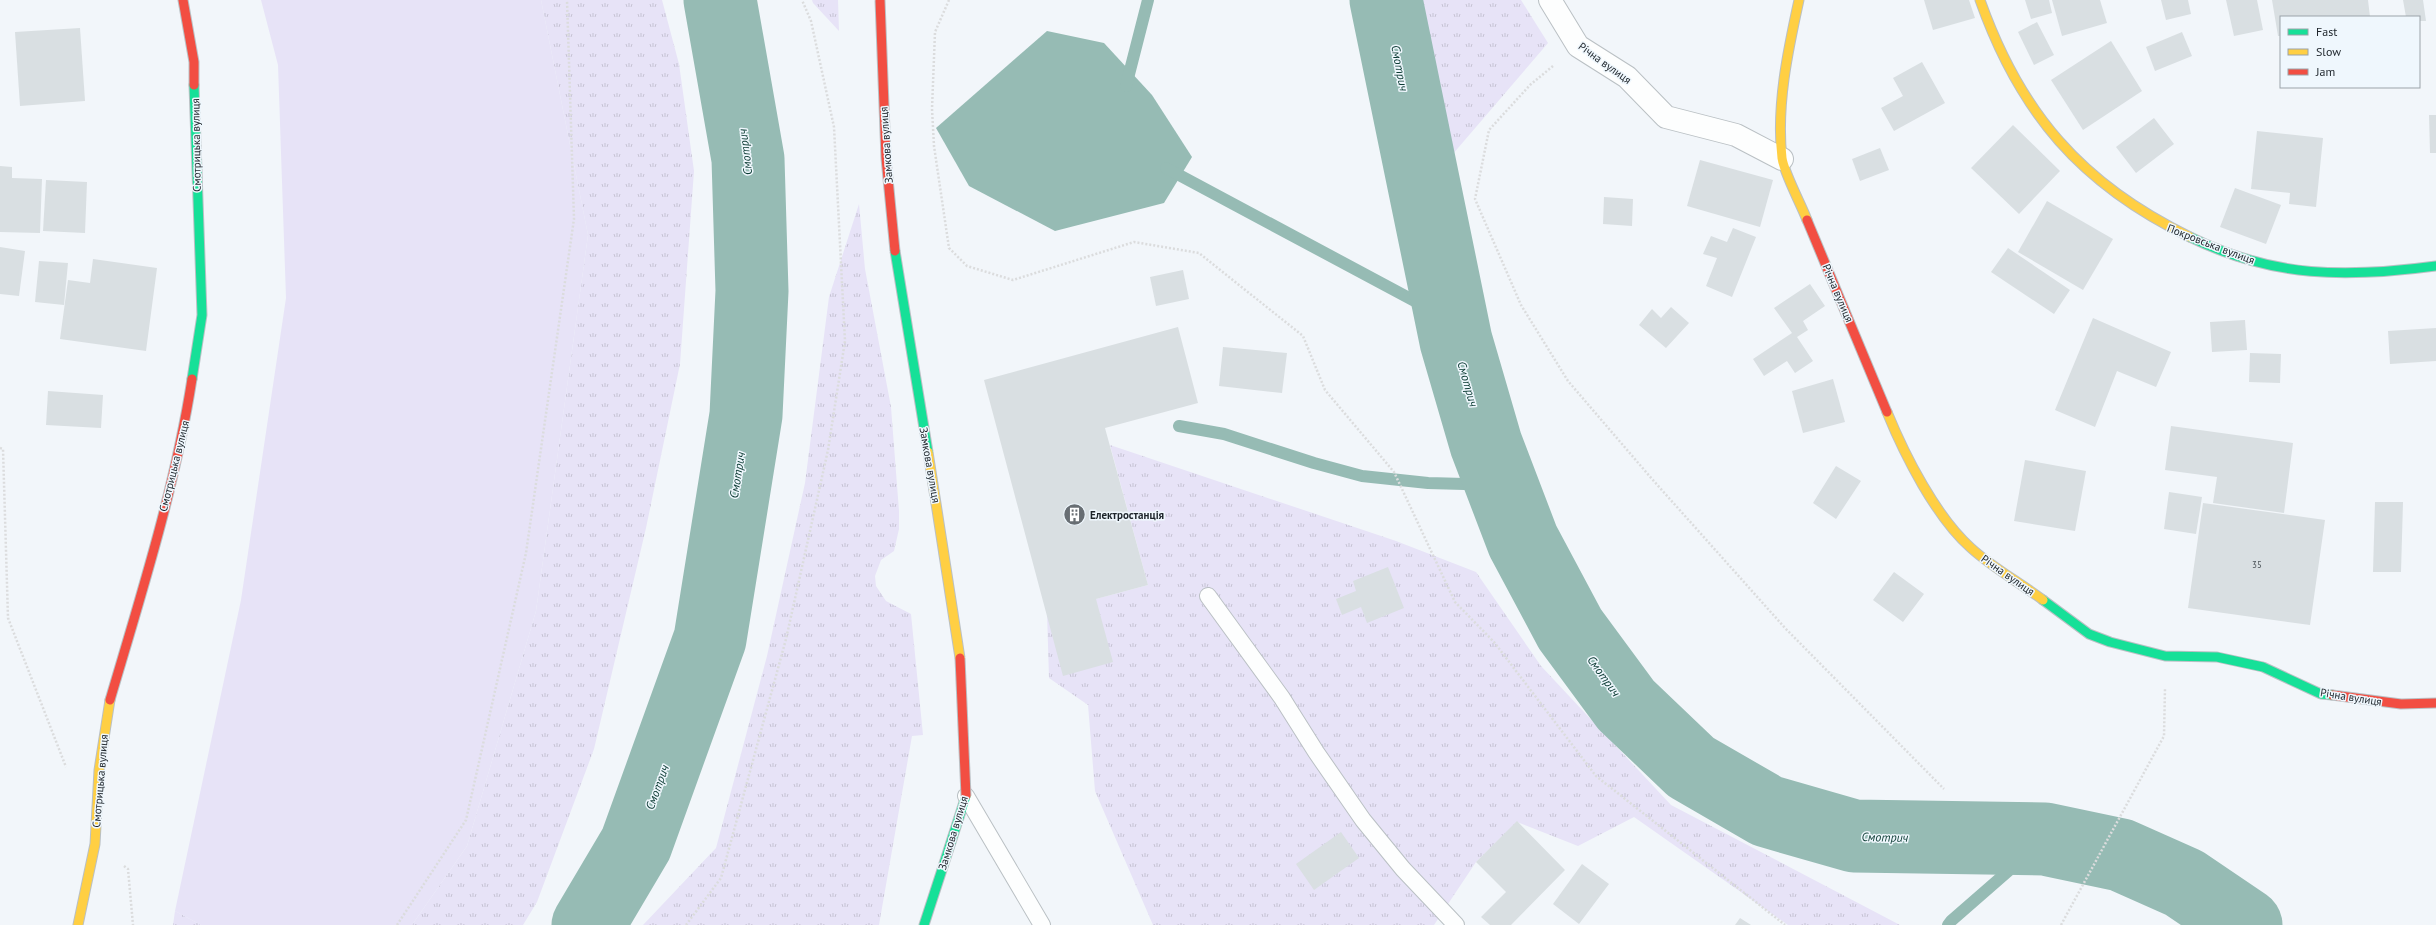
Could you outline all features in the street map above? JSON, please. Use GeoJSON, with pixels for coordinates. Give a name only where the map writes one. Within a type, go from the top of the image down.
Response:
{"type":"FeatureCollection","features":[{"type":"Feature","properties":{"kind":"street","name":"Смотрицька вулиця"},"geometry":{"type":"LineString","coordinates":[[78,925],[95,844],[98,770],[107,710],[146,579],[186,419],[202,316],[197,211],[194,62],[183,0]]}},
{"type":"Feature","properties":{"kind":"street","name":"Замкова вулиця"},"geometry":{"type":"LineString","coordinates":[[880,0],[886,158],[896,263],[955,615],[962,675],[966,796],[924,925]]}},
{"type":"Feature","properties":{"kind":"street","name":"Річна вулиця"},"geometry":{"type":"LineString","coordinates":[[1550,0],[1578,46],[1627,77],[1666,117],[1736,134],[1782,159]]}},
{"type":"Feature","properties":{"kind":"street","name":"Річна вулиця"},"geometry":{"type":"LineString","coordinates":[[1799,0],[1783,91],[1780,127],[1782,159],[1891,422],[1934,504],[1951,528],[1994,568],[2032,592],[2089,634],[2139,650],[2166,656],[2217,657],[2263,667],[2321,694],[2401,704],[2436,703]]}},
{"type":"Feature","properties":{"kind":"street","name":"Покровська вулиця"},"geometry":{"type":"LineString","coordinates":[[1980,0],[1991,32],[2017,82],[2039,118],[2072,156],[2119,196],[2164,226],[2214,247],[2266,265],[2315,273],[2404,271],[2436,266]]}},
{"type":"Feature","properties":{"kind":"lane"},"geometry":{"type":"LineString","coordinates":[[1208,596],[1282,698],[1316,752],[1363,820],[1403,869],[1456,925]]}},
{"type":"Feature","properties":{"kind":"lane"},"geometry":{"type":"LineString","coordinates":[[966,796],[1042,925]]}},
{"type":"Feature","properties":{"kind":"path"},"geometry":{"type":"LineString","coordinates":[[397,925],[466,820],[526,553],[574,219],[567,0]]}},
{"type":"Feature","properties":{"kind":"path"},"geometry":{"type":"LineString","coordinates":[[686,925],[721,878],[786,639],[828,450],[844,341],[834,127],[811,21],[802,0]]}},
{"type":"Feature","properties":{"kind":"path"},"geometry":{"type":"LineString","coordinates":[[949,0],[935,32],[932,109],[934,146],[949,248],[967,266],[1013,280],[1134,242],[1199,253],[1303,336],[1325,390],[1394,472],[1455,602],[1494,642],[1596,776],[1785,925]]}},
{"type":"Feature","properties":{"kind":"path"},"geometry":{"type":"LineString","coordinates":[[1578,46],[1530,85],[1489,130],[1475,199],[1521,305],[1568,381],[1652,479],[1785,628],[1944,789]]}},
{"type":"Feature","properties":{"kind":"path"},"geometry":{"type":"LineString","coordinates":[[0,448],[2,449],[8,618],[67,771]]}},
{"type":"Feature","properties":{"kind":"path"},"geometry":{"type":"LineString","coordinates":[[2061,925],[2164,736],[2166,656]]}},
{"type":"Feature","properties":{"kind":"green space"},"geometry":{"type":"Polygon","coordinates":[[[261,0],[541,0],[588,235],[536,611],[467,846],[412,925],[201,925],[175,911],[241,600],[286,298],[278,65],[261,0]]]}},
{"type":"Feature","properties":{"kind":"green space"},"geometry":{"type":"Polygon","coordinates":[[[541,0],[662,0],[679,64],[694,171],[680,364],[646,528],[594,749],[537,902],[523,925],[412,925],[467,846],[536,611],[588,235],[541,0]]]}},
{"type":"Feature","properties":{"kind":"green space"},"geometry":{"type":"Polygon","coordinates":[[[812,0],[838,0],[839,31],[813,3],[812,0]]]}},
{"type":"Feature","properties":{"kind":"green space"},"geometry":{"type":"Polygon","coordinates":[[[1412,0],[1521,0],[1548,43],[1446,162],[1412,0]]]}},
{"type":"Feature","properties":{"kind":"green space"},"geometry":{"type":"Polygon","coordinates":[[[859,204],[865,269],[891,407],[899,511],[899,529],[894,551],[881,560],[875,576],[876,586],[886,601],[911,614],[923,735],[912,736],[879,925],[643,925],[716,848],[767,656],[805,483],[829,297],[859,204]]]}},
{"type":"Feature","properties":{"kind":"green space"},"geometry":{"type":"Polygon","coordinates":[[[1110,445],[1396,541],[1476,572],[1541,666],[1671,805],[1900,925],[1788,925],[1634,817],[1578,846],[1517,822],[1476,862],[1434,925],[1153,925],[1095,791],[1088,705],[1049,678],[1047,612],[1148,585],[1110,445]]]}},
{"type":"Feature","properties":{"kind":"green space"},"geometry":{"type":"Polygon","coordinates":[[[175,911],[201,925],[173,925],[175,911]]]}},
{"type":"Feature","properties":{"kind":"shaded area"},"geometry":{"type":"Polygon","coordinates":[[[1047,31],[1104,43],[1152,95],[1192,157],[1164,203],[1055,231],[969,186],[936,128],[1047,31]]]}},
{"type":"Feature","properties":{"kind":"building"},"geometry":{"type":"Polygon","coordinates":[[[1924,0],[1969,0],[1975,18],[1933,30],[1924,0]]]}},
{"type":"Feature","properties":{"kind":"building"},"geometry":{"type":"Polygon","coordinates":[[[2025,0],[2049,0],[2052,13],[2031,19],[2025,0]]]}},
{"type":"Feature","properties":{"kind":"building"},"geometry":{"type":"Polygon","coordinates":[[[2052,0],[2100,0],[2107,23],[2062,36],[2052,0]]]}},
{"type":"Feature","properties":{"kind":"building"},"geometry":{"type":"Polygon","coordinates":[[[2161,0],[2188,0],[2191,14],[2166,20],[2161,0]]]}},
{"type":"Feature","properties":{"kind":"building"},"geometry":{"type":"Polygon","coordinates":[[[2226,0],[2257,0],[2263,30],[2234,36],[2226,0]]]}},
{"type":"Feature","properties":{"kind":"building"},"geometry":{"type":"Polygon","coordinates":[[[2272,0],[2368,0],[2370,16],[2280,16],[2280,36],[2278,36],[2272,0]]]}},
{"type":"Feature","properties":{"kind":"building"},"geometry":{"type":"Polygon","coordinates":[[[2403,0],[2423,0],[2426,21],[2420,21],[2420,16],[2406,16],[2403,0]]]}},
{"type":"Feature","properties":{"kind":"building"},"geometry":{"type":"Polygon","coordinates":[[[2037,22],[2054,55],[2034,65],[2018,32],[2037,22]]]}},
{"type":"Feature","properties":{"kind":"building"},"geometry":{"type":"Polygon","coordinates":[[[80,28],[85,101],[20,106],[15,32],[80,28]]]}},
{"type":"Feature","properties":{"kind":"building"},"geometry":{"type":"Polygon","coordinates":[[[2182,32],[2192,56],[2155,71],[2146,47],[2182,32]]]}},
{"type":"Feature","properties":{"kind":"building"},"geometry":{"type":"Polygon","coordinates":[[[2111,41],[2142,91],[2083,130],[2051,80],[2111,41]]]}},
{"type":"Feature","properties":{"kind":"building"},"geometry":{"type":"Polygon","coordinates":[[[1922,62],[1945,103],[1894,131],[1881,108],[1903,96],[1893,78],[1922,62]]]}},
{"type":"Feature","properties":{"kind":"building"},"geometry":{"type":"Polygon","coordinates":[[[2429,115],[2436,115],[2436,153],[2430,153],[2429,115]]]}},
{"type":"Feature","properties":{"kind":"building"},"geometry":{"type":"Polygon","coordinates":[[[2154,118],[2174,144],[2136,173],[2116,147],[2154,118]]]}},
{"type":"Feature","properties":{"kind":"building"},"geometry":{"type":"Polygon","coordinates":[[[2013,125],[2060,171],[2019,214],[1971,168],[2013,125]]]}},
{"type":"Feature","properties":{"kind":"building"},"geometry":{"type":"Polygon","coordinates":[[[2257,131],[2323,138],[2316,207],[2289,204],[2290,193],[2251,189],[2257,131]]]}},
{"type":"Feature","properties":{"kind":"building"},"geometry":{"type":"Polygon","coordinates":[[[1880,148],[1889,170],[1860,181],[1852,159],[1880,148]]]}},
{"type":"Feature","properties":{"kind":"building"},"geometry":{"type":"Polygon","coordinates":[[[1700,160],[1773,180],[1760,227],[1687,206],[1700,160]]]}},
{"type":"Feature","properties":{"kind":"building"},"geometry":{"type":"Polygon","coordinates":[[[0,166],[12,167],[12,178],[42,179],[40,233],[0,232],[0,166]]]}},
{"type":"Feature","properties":{"kind":"building"},"geometry":{"type":"Polygon","coordinates":[[[46,180],[87,182],[85,233],[43,231],[46,180]]]}},
{"type":"Feature","properties":{"kind":"building"},"geometry":{"type":"Polygon","coordinates":[[[2235,188],[2281,205],[2266,244],[2220,227],[2235,188]]]}},
{"type":"Feature","properties":{"kind":"building"},"geometry":{"type":"Polygon","coordinates":[[[1604,197],[1633,199],[1632,226],[1603,224],[1604,197]]]}},
{"type":"Feature","properties":{"kind":"building"},"geometry":{"type":"Polygon","coordinates":[[[2047,201],[2113,239],[2083,290],[2018,252],[2047,201]]]}},
{"type":"Feature","properties":{"kind":"building"},"geometry":{"type":"Polygon","coordinates":[[[1733,228],[1756,237],[1732,297],[1706,286],[1717,258],[1703,254],[1711,236],[1727,242],[1733,228]]]}},
{"type":"Feature","properties":{"kind":"building"},"geometry":{"type":"Polygon","coordinates":[[[0,247],[25,251],[19,296],[0,294],[0,247]]]}},
{"type":"Feature","properties":{"kind":"building"},"geometry":{"type":"Polygon","coordinates":[[[2008,248],[2070,290],[2054,314],[1991,272],[2008,248]]]}},
{"type":"Feature","properties":{"kind":"building"},"geometry":{"type":"Polygon","coordinates":[[[93,259],[157,268],[146,351],[60,339],[68,280],[90,283],[93,259]]]}},
{"type":"Feature","properties":{"kind":"building"},"geometry":{"type":"Polygon","coordinates":[[[39,261],[68,263],[64,305],[35,302],[39,261]]]}},
{"type":"Feature","properties":{"kind":"building"},"geometry":{"type":"Polygon","coordinates":[[[1183,270],[1189,299],[1156,306],[1150,277],[1183,270]]]}},
{"type":"Feature","properties":{"kind":"building"},"geometry":{"type":"Polygon","coordinates":[[[1810,284],[1825,306],[1803,321],[1808,330],[1797,337],[1813,361],[1795,373],[1787,361],[1764,376],[1753,359],[1792,333],[1774,308],[1810,284]]]}},
{"type":"Feature","properties":{"kind":"building"},"geometry":{"type":"Polygon","coordinates":[[[1671,307],[1689,323],[1666,348],[1639,325],[1652,309],[1661,318],[1671,307]]]}},
{"type":"Feature","properties":{"kind":"building"},"geometry":{"type":"Polygon","coordinates":[[[2093,318],[2171,352],[2156,387],[2117,371],[2095,427],[2055,410],[2093,318]]]}},
{"type":"Feature","properties":{"kind":"building"},"geometry":{"type":"Polygon","coordinates":[[[2245,320],[2247,350],[2212,352],[2210,322],[2245,320]]]}},
{"type":"Feature","properties":{"kind":"building","name":"Електростанція"},"geometry":{"type":"Polygon","coordinates":[[[1178,327],[1198,403],[1105,428],[1148,585],[1096,599],[1113,662],[1063,676],[984,380],[1178,327]]]}},
{"type":"Feature","properties":{"kind":"building"},"geometry":{"type":"Polygon","coordinates":[[[2436,328],[2436,361],[2390,364],[2388,331],[2436,328]]]}},
{"type":"Feature","properties":{"kind":"building"},"geometry":{"type":"Polygon","coordinates":[[[1223,347],[1287,353],[1282,393],[1219,386],[1223,347]]]}},
{"type":"Feature","properties":{"kind":"building"},"geometry":{"type":"Polygon","coordinates":[[[2250,353],[2281,354],[2280,383],[2249,382],[2250,353]]]}},
{"type":"Feature","properties":{"kind":"building"},"geometry":{"type":"Polygon","coordinates":[[[1833,379],[1845,422],[1803,433],[1792,391],[1833,379]]]}},
{"type":"Feature","properties":{"kind":"building"},"geometry":{"type":"Polygon","coordinates":[[[48,391],[103,395],[101,428],[46,425],[48,391]]]}},
{"type":"Feature","properties":{"kind":"building"},"geometry":{"type":"Polygon","coordinates":[[[2171,426],[2293,443],[2284,513],[2213,503],[2217,477],[2165,470],[2171,426]]]}},
{"type":"Feature","properties":{"kind":"building"},"geometry":{"type":"Polygon","coordinates":[[[2025,460],[2086,471],[2075,531],[2014,521],[2025,460]]]}},
{"type":"Feature","properties":{"kind":"building"},"geometry":{"type":"Polygon","coordinates":[[[1836,466],[1861,481],[1836,519],[1813,503],[1836,466]]]}},
{"type":"Feature","properties":{"kind":"building"},"geometry":{"type":"Polygon","coordinates":[[[2169,492],[2202,497],[2196,534],[2164,529],[2169,492]]]}},
{"type":"Feature","properties":{"kind":"building"},"geometry":{"type":"Polygon","coordinates":[[[2375,502],[2403,502],[2401,572],[2373,572],[2375,502]]]}},
{"type":"Feature","properties":{"kind":"building"},"geometry":{"type":"Polygon","coordinates":[[[2203,503],[2325,520],[2310,625],[2188,608],[2203,503]]]}},
{"type":"Feature","properties":{"kind":"building"},"geometry":{"type":"Polygon","coordinates":[[[1388,567],[1404,608],[1367,623],[1361,607],[1342,615],[1336,599],[1356,591],[1353,581],[1388,567]]]}},
{"type":"Feature","properties":{"kind":"building"},"geometry":{"type":"Polygon","coordinates":[[[1894,572],[1924,594],[1903,622],[1873,600],[1894,572]]]}},
{"type":"Feature","properties":{"kind":"building"},"geometry":{"type":"Polygon","coordinates":[[[1517,821],[1565,870],[1511,925],[1490,925],[1481,917],[1506,892],[1476,862],[1517,821]]]}},
{"type":"Feature","properties":{"kind":"building"},"geometry":{"type":"Polygon","coordinates":[[[1341,832],[1359,858],[1314,890],[1296,864],[1341,832]]]}},
{"type":"Feature","properties":{"kind":"building"},"geometry":{"type":"Polygon","coordinates":[[[1582,864],[1609,884],[1579,924],[1553,904],[1582,864]]]}},
{"type":"Feature","properties":{"kind":"building"},"geometry":{"type":"Polygon","coordinates":[[[1740,918],[1751,925],[1735,925],[1740,918]]]}},
{"type":"Feature","properties":{"kind":"waterway","name":"Смотрич"},"geometry":{"type":"LineString","coordinates":[[588,925],[636,844],[710,639],[746,415],[752,291],[748,159],[720,0]]}},
{"type":"Feature","properties":{"kind":"waterway"},"geometry":{"type":"LineString","coordinates":[[1126,86],[1148,0]]}},
{"type":"Feature","properties":{"kind":"waterway","name":"Смотрич"},"geometry":{"type":"LineString","coordinates":[[1386,0],[1456,341],[1486,444],[1523,541],[1570,629],[1626,705],[1691,767],[1767,811],[1854,836],[2045,839],[2121,855],[2184,883],[2246,925]]}},
{"type":"Feature","properties":{"kind":"waterway"},"geometry":{"type":"LineString","coordinates":[[1166,168],[1452,321]]}},
{"type":"Feature","properties":{"kind":"waterway"},"geometry":{"type":"LineString","coordinates":[[1179,426],[1224,434],[1314,463],[1362,476],[1428,483],[1501,485]]}},
{"type":"Feature","properties":{"kind":"waterway"},"geometry":{"type":"LineString","coordinates":[[1948,925],[2045,839]]}},
{"type":"Feature","properties":{"kind":"traffic: fast"},"geometry":{"type":"LineString","coordinates":[[192,379],[202,315],[194,85]]}},
{"type":"Feature","properties":{"kind":"traffic: fast"},"geometry":{"type":"LineString","coordinates":[[2190,237],[2221,251],[2251,261],[2311,271],[2341,273],[2372,272],[2436,266]]}},
{"type":"Feature","properties":{"kind":"traffic: fast"},"geometry":{"type":"LineString","coordinates":[[895,251],[928,452]]}},
{"type":"Feature","properties":{"kind":"traffic: fast"},"geometry":{"type":"LineString","coordinates":[[2043,600],[2089,634],[2110,642],[2165,656],[2217,657],[2263,667],[2321,694],[2332,695]]}},
{"type":"Feature","properties":{"kind":"traffic: fast"},"geometry":{"type":"LineString","coordinates":[[924,925],[966,796]]}},
{"type":"Feature","properties":{"kind":"traffic: slow"},"geometry":{"type":"LineString","coordinates":[[1799,0],[1784,78],[1781,138],[1783,164],[1807,220]]}},
{"type":"Feature","properties":{"kind":"traffic: slow"},"geometry":{"type":"LineString","coordinates":[[1980,0],[1996,40],[2014,77],[2035,111],[2059,141],[2086,169],[2117,194],[2151,216],[2190,237]]}},
{"type":"Feature","properties":{"kind":"traffic: slow"},"geometry":{"type":"LineString","coordinates":[[1887,412],[1912,466],[1934,503],[1958,535],[1988,562],[2043,600]]}},
{"type":"Feature","properties":{"kind":"traffic: slow"},"geometry":{"type":"LineString","coordinates":[[928,452],[960,658]]}},
{"type":"Feature","properties":{"kind":"traffic: slow"},"geometry":{"type":"LineString","coordinates":[[78,925],[95,844],[99,770],[110,700]]}},
{"type":"Feature","properties":{"kind":"traffic: jam"},"geometry":{"type":"LineString","coordinates":[[183,0],[194,62],[194,85]]}},
{"type":"Feature","properties":{"kind":"traffic: jam"},"geometry":{"type":"LineString","coordinates":[[880,0],[886,158],[895,251]]}},
{"type":"Feature","properties":{"kind":"traffic: jam"},"geometry":{"type":"LineString","coordinates":[[1807,220],[1887,412]]}},
{"type":"Feature","properties":{"kind":"traffic: jam"},"geometry":{"type":"LineString","coordinates":[[110,700],[167,501],[185,420],[192,379]]}},
{"type":"Feature","properties":{"kind":"traffic: jam"},"geometry":{"type":"LineString","coordinates":[[960,658],[966,796]]}},
{"type":"Feature","properties":{"kind":"traffic: jam"},"geometry":{"type":"LineString","coordinates":[[2332,695],[2401,704],[2436,703]]}},
{"type":"Feature","properties":{"kind":"place","name":"Електростанція"},"geometry":{"type":"Point","coordinates":[1075,515]}}]}
